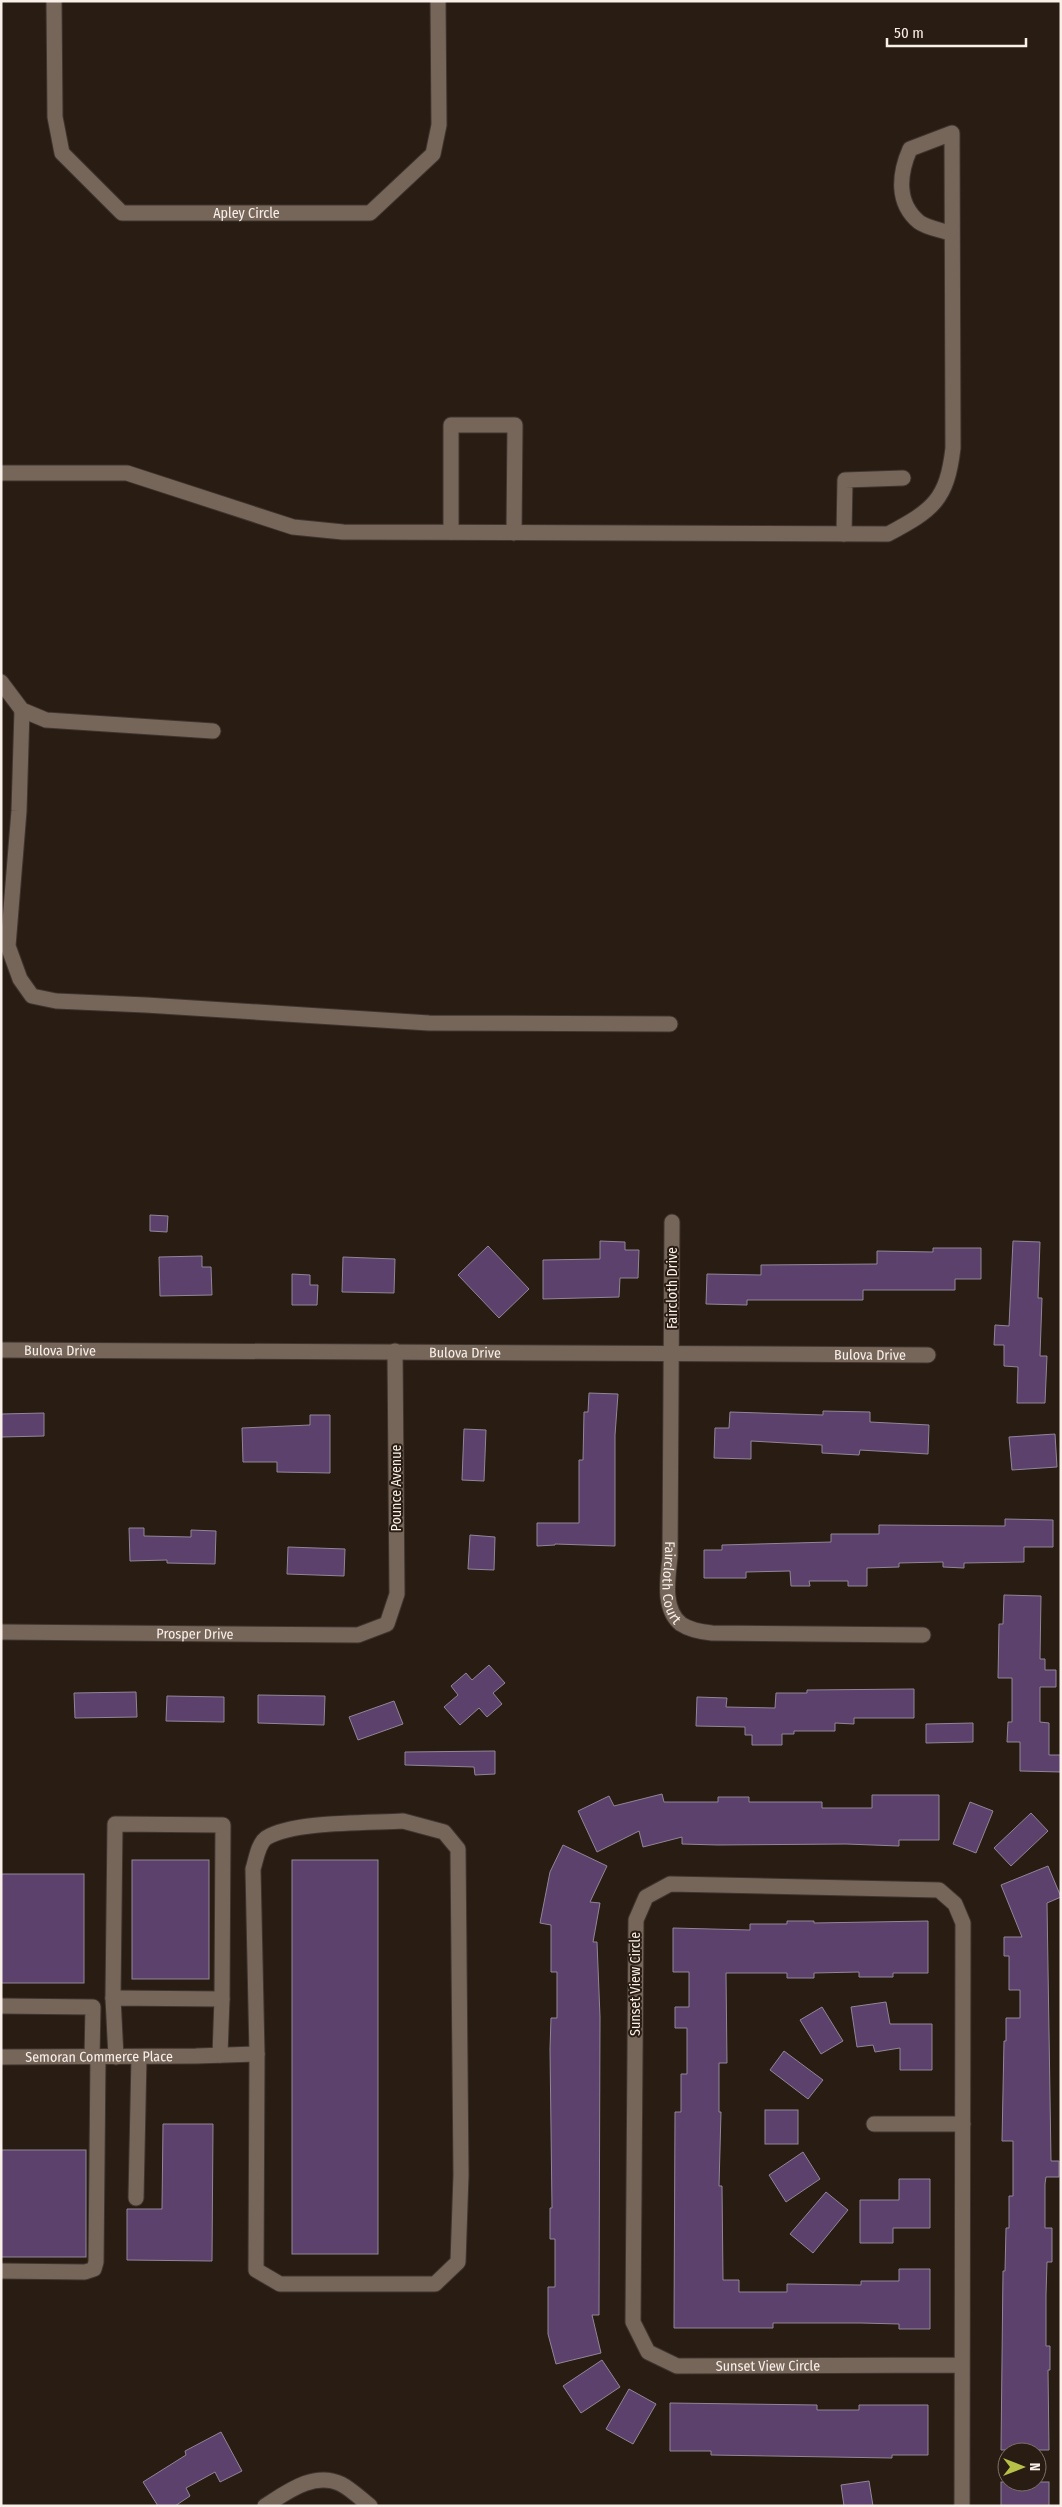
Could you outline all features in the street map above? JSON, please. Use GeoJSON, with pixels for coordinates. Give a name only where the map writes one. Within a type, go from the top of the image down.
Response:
{"type":"FeatureCollection","features":[{"type":"Feature","properties":{"kind":"street","name":"Apley Circle"},"geometry":{"type":"LineString","coordinates":[[54,1],[55,117],[62,153],[122,213],[370,213],[433,154],[439,125],[438,1]]}},
{"type":"Feature","properties":{"kind":"street"},"geometry":{"type":"LineString","coordinates":[[1,473],[127,473],[293,527],[343,532],[888,534],[922,516],[939,499],[950,470],[953,448],[952,133],[910,149],[902,168],[902,190],[907,209],[920,223],[952,234]]}},
{"type":"Feature","properties":{"kind":"street"},"geometry":{"type":"LineString","coordinates":[[452,532],[451,425],[515,425],[514,533]]}},
{"type":"Feature","properties":{"kind":"street"},"geometry":{"type":"LineString","coordinates":[[844,534],[845,480],[903,478]]}},
{"type":"Feature","properties":{"kind":"street"},"geometry":{"type":"LineString","coordinates":[[1,682],[22,710],[46,720],[214,731]]}},
{"type":"Feature","properties":{"kind":"street"},"geometry":{"type":"LineString","coordinates":[[22,710],[19,811],[8,946],[20,979],[32,996],[56,1001],[429,1023],[670,1024]]}},
{"type":"Feature","properties":{"kind":"street","name":"Faircloth Drive"},"geometry":{"type":"LineString","coordinates":[[672,1222],[672,1355]]}},
{"type":"Feature","properties":{"kind":"street","name":"Bulova Drive"},"geometry":{"type":"LineString","coordinates":[[1,1350],[928,1355]]}},
{"type":"Feature","properties":{"kind":"street","name":"Pounce Avenue"},"geometry":{"type":"LineString","coordinates":[[387,1624],[397,1594],[395,1351]]}},
{"type":"Feature","properties":{"kind":"street","name":"Faircloth Court"},"geometry":{"type":"LineString","coordinates":[[672,1355],[670,1557],[667,1586],[670,1608],[681,1624],[712,1634],[923,1635]]}},
{"type":"Feature","properties":{"kind":"street","name":"Prosper Drive"},"geometry":{"type":"LineString","coordinates":[[1,1632],[358,1635],[387,1624]]}},
{"type":"Feature","properties":{"kind":"street"},"geometry":{"type":"LineString","coordinates":[[403,1820],[444,1832],[458,1849],[461,2176],[458,2262],[434,2284],[280,2284],[256,2270],[257,2054],[254,1869],[259,1848],[266,1838],[296,1828],[403,1820]]}},
{"type":"Feature","properties":{"kind":"street"},"geometry":{"type":"LineString","coordinates":[[116,2056],[113,1998],[115,1824],[223,1825],[220,2055]]}},
{"type":"Feature","properties":{"kind":"street","name":"Sunset View Circle"},"geometry":{"type":"LineString","coordinates":[[962,2365],[677,2366],[648,2352],[632,2322],[636,1920],[646,1897],[670,1884],[939,1890],[955,1904],[963,1923],[962,2506]]}},
{"type":"Feature","properties":{"kind":"street"},"geometry":{"type":"LineString","coordinates":[[113,1998],[222,1999]]}},
{"type":"Feature","properties":{"kind":"street"},"geometry":{"type":"LineString","coordinates":[[1,2006],[93,2007],[96,2262],[94,2269],[85,2272],[1,2271]]}},
{"type":"Feature","properties":{"kind":"street","name":"Semoran Commerce Place"},"geometry":{"type":"LineString","coordinates":[[1,2057],[257,2054]]}},
{"type":"Feature","properties":{"kind":"street"},"geometry":{"type":"LineString","coordinates":[[136,2198],[139,2056]]}},
{"type":"Feature","properties":{"kind":"street"},"geometry":{"type":"LineString","coordinates":[[874,2124],[963,2124]]}},
{"type":"Feature","properties":{"kind":"street"},"geometry":{"type":"LineString","coordinates":[[265,2506],[305,2483],[322,2480],[341,2484],[370,2506]]}},
{"type":"Feature","properties":{"kind":"building"},"geometry":{"type":"Polygon","coordinates":[[[150,1215],[168,1216],[167,1232],[150,1231],[150,1215]]]}},
{"type":"Feature","properties":{"kind":"building"},"geometry":{"type":"Polygon","coordinates":[[[600,1241],[625,1242],[625,1250],[639,1250],[638,1278],[620,1278],[619,1297],[543,1299],[543,1260],[600,1259],[600,1241]]]}},
{"type":"Feature","properties":{"kind":"building"},"geometry":{"type":"Polygon","coordinates":[[[1013,1241],[1040,1242],[1038,1298],[1042,1298],[1040,1356],[1047,1356],[1045,1403],[1017,1403],[1018,1367],[1004,1366],[1004,1345],[994,1345],[995,1325],[1009,1326],[1013,1241]]]}},
{"type":"Feature","properties":{"kind":"building"},"geometry":{"type":"Polygon","coordinates":[[[488,1246],[529,1289],[499,1318],[458,1275],[488,1246]]]}},
{"type":"Feature","properties":{"kind":"building"},"geometry":{"type":"Polygon","coordinates":[[[933,1248],[981,1248],[981,1279],[955,1279],[955,1290],[863,1290],[863,1300],[747,1300],[747,1305],[706,1304],[707,1274],[761,1275],[761,1265],[877,1264],[877,1251],[933,1252],[933,1248]]]}},
{"type":"Feature","properties":{"kind":"building"},"geometry":{"type":"Polygon","coordinates":[[[202,1256],[202,1267],[211,1267],[212,1295],[160,1296],[159,1257],[202,1256]]]}},
{"type":"Feature","properties":{"kind":"building"},"geometry":{"type":"Polygon","coordinates":[[[343,1257],[395,1259],[394,1293],[342,1292],[343,1257]]]}},
{"type":"Feature","properties":{"kind":"building"},"geometry":{"type":"Polygon","coordinates":[[[292,1274],[310,1275],[310,1285],[318,1285],[317,1305],[292,1305],[292,1274]]]}},
{"type":"Feature","properties":{"kind":"building"},"geometry":{"type":"Polygon","coordinates":[[[589,1393],[618,1394],[615,1435],[615,1546],[555,1544],[537,1546],[537,1523],[579,1523],[579,1460],[583,1460],[584,1412],[588,1412],[589,1393]]]}},
{"type":"Feature","properties":{"kind":"building"},"geometry":{"type":"Polygon","coordinates":[[[823,1411],[870,1412],[870,1422],[929,1425],[928,1454],[860,1450],[859,1455],[822,1453],[822,1445],[751,1441],[751,1459],[714,1458],[715,1428],[729,1428],[730,1412],[823,1415],[823,1411]]]}},
{"type":"Feature","properties":{"kind":"building"},"geometry":{"type":"Polygon","coordinates":[[[44,1413],[44,1436],[1,1437],[1,1414],[44,1413]]]}},
{"type":"Feature","properties":{"kind":"building"},"geometry":{"type":"Polygon","coordinates":[[[310,1415],[330,1415],[330,1473],[277,1472],[277,1462],[243,1462],[242,1428],[310,1425],[310,1415]]]}},
{"type":"Feature","properties":{"kind":"building"},"geometry":{"type":"Polygon","coordinates":[[[464,1429],[486,1430],[484,1481],[462,1480],[464,1429]]]}},
{"type":"Feature","properties":{"kind":"building"},"geometry":{"type":"Polygon","coordinates":[[[1055,1434],[1057,1467],[1012,1470],[1009,1437],[1055,1434]]]}},
{"type":"Feature","properties":{"kind":"building"},"geometry":{"type":"Polygon","coordinates":[[[1005,1519],[1053,1520],[1053,1547],[1024,1547],[1024,1562],[964,1563],[964,1568],[943,1567],[943,1562],[899,1563],[899,1567],[867,1568],[867,1586],[848,1586],[848,1581],[809,1581],[810,1586],[791,1586],[790,1571],[746,1572],[746,1578],[704,1578],[704,1550],[722,1550],[722,1545],[831,1542],[831,1534],[879,1534],[879,1525],[1005,1526],[1005,1519]]]}},
{"type":"Feature","properties":{"kind":"building"},"geometry":{"type":"Polygon","coordinates":[[[129,1528],[144,1528],[144,1536],[191,1537],[191,1530],[216,1531],[215,1564],[167,1563],[167,1560],[130,1561],[129,1528]]]}},
{"type":"Feature","properties":{"kind":"building"},"geometry":{"type":"Polygon","coordinates":[[[470,1535],[495,1537],[494,1570],[468,1569],[470,1535]]]}},
{"type":"Feature","properties":{"kind":"building"},"geometry":{"type":"Polygon","coordinates":[[[288,1547],[345,1549],[344,1576],[287,1574],[288,1547]]]}},
{"type":"Feature","properties":{"kind":"building"},"geometry":{"type":"Polygon","coordinates":[[[1004,1595],[1041,1596],[1040,1659],[1045,1659],[1045,1670],[1056,1670],[1056,1687],[1040,1687],[1040,1722],[1049,1723],[1049,1755],[1061,1755],[1061,1772],[1020,1771],[1020,1742],[1007,1742],[1008,1722],[1012,1722],[1012,1678],[998,1678],[999,1624],[1003,1624],[1004,1595]]]}},
{"type":"Feature","properties":{"kind":"building"},"geometry":{"type":"Polygon","coordinates":[[[489,1665],[505,1683],[493,1693],[502,1704],[487,1717],[479,1708],[460,1725],[444,1707],[458,1695],[451,1686],[466,1673],[472,1680],[489,1665]]]}},
{"type":"Feature","properties":{"kind":"building"},"geometry":{"type":"Polygon","coordinates":[[[914,1689],[914,1718],[854,1718],[854,1724],[835,1723],[835,1731],[794,1731],[794,1734],[782,1734],[782,1745],[752,1745],[752,1735],[745,1735],[745,1727],[696,1726],[697,1697],[727,1698],[726,1707],[775,1708],[776,1693],[807,1693],[807,1690],[914,1689]]]}},
{"type":"Feature","properties":{"kind":"building"},"geometry":{"type":"Polygon","coordinates":[[[136,1692],[137,1717],[75,1718],[74,1693],[136,1692]]]}},
{"type":"Feature","properties":{"kind":"building"},"geometry":{"type":"Polygon","coordinates":[[[258,1695],[325,1696],[324,1725],[258,1723],[258,1695]]]}},
{"type":"Feature","properties":{"kind":"building"},"geometry":{"type":"Polygon","coordinates":[[[167,1696],[224,1697],[224,1722],[166,1721],[167,1696]]]}},
{"type":"Feature","properties":{"kind":"building"},"geometry":{"type":"Polygon","coordinates":[[[394,1701],[403,1724],[358,1740],[349,1717],[394,1701]]]}},
{"type":"Feature","properties":{"kind":"building"},"geometry":{"type":"Polygon","coordinates":[[[973,1723],[973,1742],[926,1743],[926,1724],[973,1723]]]}},
{"type":"Feature","properties":{"kind":"building"},"geometry":{"type":"Polygon","coordinates":[[[495,1751],[495,1774],[475,1775],[474,1767],[405,1765],[405,1752],[495,1751]]]}},
{"type":"Feature","properties":{"kind":"building"},"geometry":{"type":"Polygon","coordinates":[[[662,1794],[664,1802],[718,1802],[718,1797],[749,1797],[749,1802],[822,1802],[822,1808],[872,1808],[872,1795],[939,1795],[939,1840],[899,1840],[899,1846],[846,1844],[718,1845],[682,1844],[682,1837],[643,1847],[639,1831],[597,1852],[578,1811],[609,1796],[614,1806],[662,1794]]]}},
{"type":"Feature","properties":{"kind":"building"},"geometry":{"type":"Polygon","coordinates":[[[970,1802],[993,1811],[976,1853],[953,1844],[970,1802]]]}},
{"type":"Feature","properties":{"kind":"building"},"geometry":{"type":"Polygon","coordinates":[[[1031,1813],[1048,1831],[1011,1866],[994,1848],[1031,1813]]]}},
{"type":"Feature","properties":{"kind":"building"},"geometry":{"type":"Polygon","coordinates":[[[563,1845],[607,1866],[590,1902],[600,1903],[593,1942],[597,1942],[600,2017],[599,2315],[592,2315],[601,2353],[556,2364],[548,2334],[548,2287],[555,2287],[555,2239],[550,2239],[550,2208],[552,2208],[550,2049],[551,2018],[557,2018],[557,1972],[551,1972],[551,1925],[540,1923],[550,1872],[563,1845]]]}},
{"type":"Feature","properties":{"kind":"building"},"geometry":{"type":"Polygon","coordinates":[[[132,1860],[209,1860],[209,1979],[132,1979],[132,1860]]]}},
{"type":"Feature","properties":{"kind":"building"},"geometry":{"type":"Polygon","coordinates":[[[292,1860],[378,1860],[378,2254],[292,2254],[292,1860]]]}},
{"type":"Feature","properties":{"kind":"building"},"geometry":{"type":"Polygon","coordinates":[[[1048,1866],[1061,1897],[1047,1903],[1051,2161],[1059,2161],[1059,2177],[1046,2177],[1045,2184],[1045,2228],[1052,2228],[1052,2262],[1047,2262],[1046,2295],[1046,2346],[1050,2346],[1050,2370],[1048,2370],[1049,2450],[1047,2450],[1047,2442],[1001,2442],[1003,2271],[1005,2271],[1006,2228],[1009,2228],[1009,2196],[1013,2196],[1013,2141],[1002,2141],[1004,2041],[1006,2041],[1006,2018],[1020,2018],[1020,1990],[1009,1990],[1009,1956],[1004,1956],[1004,1937],[1022,1937],[1001,1885],[1048,1866]]]}},
{"type":"Feature","properties":{"kind":"building"},"geometry":{"type":"Polygon","coordinates":[[[1,1874],[84,1874],[84,1983],[1,1983],[1,1874]]]}},
{"type":"Feature","properties":{"kind":"building"},"geometry":{"type":"Polygon","coordinates":[[[787,1921],[814,1921],[814,1923],[928,1921],[928,1973],[893,1973],[893,1977],[859,1977],[859,1972],[814,1973],[814,1978],[787,1978],[787,1973],[726,1973],[727,2063],[719,2063],[719,2112],[721,2112],[719,2186],[722,2186],[723,2280],[739,2280],[739,2292],[787,2292],[787,2284],[861,2285],[861,2281],[899,2281],[899,2269],[930,2269],[930,2329],[899,2329],[899,2324],[861,2323],[773,2323],[773,2328],[674,2328],[675,2112],[681,2112],[681,2074],[687,2074],[687,2028],[675,2028],[675,2007],[689,2007],[689,1972],[673,1972],[673,1928],[750,1930],[750,1924],[787,1924],[787,1921]]]}},
{"type":"Feature","properties":{"kind":"building"},"geometry":{"type":"Polygon","coordinates":[[[886,2002],[890,2024],[932,2024],[932,2070],[900,2070],[900,2048],[875,2052],[873,2045],[857,2047],[851,2007],[886,2002]]]}},
{"type":"Feature","properties":{"kind":"building"},"geometry":{"type":"Polygon","coordinates":[[[822,2007],[843,2041],[821,2054],[800,2020],[822,2007]]]}},
{"type":"Feature","properties":{"kind":"building"},"geometry":{"type":"Polygon","coordinates":[[[784,2051],[823,2080],[808,2099],[770,2070],[784,2051]]]}},
{"type":"Feature","properties":{"kind":"building"},"geometry":{"type":"Polygon","coordinates":[[[765,2110],[798,2110],[798,2144],[765,2144],[765,2110]]]}},
{"type":"Feature","properties":{"kind":"building"},"geometry":{"type":"Polygon","coordinates":[[[163,2124],[213,2124],[212,2261],[127,2260],[127,2209],[162,2209],[163,2124]]]}},
{"type":"Feature","properties":{"kind":"building"},"geometry":{"type":"Polygon","coordinates":[[[1,2150],[86,2150],[86,2257],[1,2257],[1,2150]]]}},
{"type":"Feature","properties":{"kind":"building"},"geometry":{"type":"Polygon","coordinates":[[[803,2152],[820,2179],[786,2202],[769,2175],[803,2152]]]}},
{"type":"Feature","properties":{"kind":"building"},"geometry":{"type":"Polygon","coordinates":[[[899,2179],[930,2179],[930,2228],[893,2228],[893,2243],[860,2243],[860,2200],[899,2200],[899,2179]]]}},
{"type":"Feature","properties":{"kind":"building"},"geometry":{"type":"Polygon","coordinates":[[[826,2192],[848,2210],[813,2253],[790,2234],[826,2192]]]}},
{"type":"Feature","properties":{"kind":"building"},"geometry":{"type":"Polygon","coordinates":[[[602,2360],[620,2387],[581,2413],[563,2386],[602,2360]]]}},
{"type":"Feature","properties":{"kind":"building"},"geometry":{"type":"Polygon","coordinates":[[[629,2389],[656,2404],[633,2444],[606,2429],[629,2389]]]}},
{"type":"Feature","properties":{"kind":"building"},"geometry":{"type":"Polygon","coordinates":[[[670,2403],[817,2405],[817,2410],[859,2410],[859,2405],[928,2405],[928,2455],[892,2455],[892,2458],[711,2455],[711,2451],[670,2451],[670,2403]]]}},
{"type":"Feature","properties":{"kind":"building"},"geometry":{"type":"Polygon","coordinates":[[[221,2432],[242,2471],[220,2482],[215,2472],[186,2488],[190,2496],[175,2506],[158,2506],[143,2482],[186,2455],[185,2451],[221,2432]]]}},
{"type":"Feature","properties":{"kind":"building"},"geometry":{"type":"Polygon","coordinates":[[[869,2481],[873,2506],[844,2506],[841,2485],[869,2481]]]}},
{"type":"Feature","properties":{"kind":"building"},"geometry":{"type":"Polygon","coordinates":[[[1047,2482],[1049,2482],[1049,2506],[1001,2506],[1001,2492],[1047,2492],[1047,2482]]]}}]}
